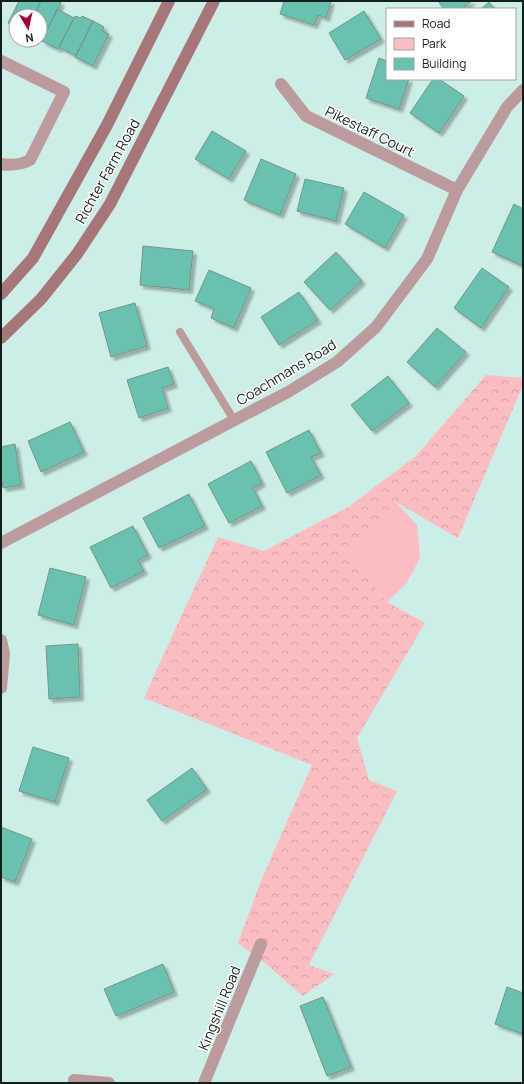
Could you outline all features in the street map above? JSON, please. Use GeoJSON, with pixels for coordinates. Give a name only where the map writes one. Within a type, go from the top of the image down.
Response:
{"type":"FeatureCollection","features":[{"type":"Feature","properties":{"kind":"main road","name":"Richter Farm Road"},"geometry":{"type":"LineString","coordinates":[[1,294],[33,258],[107,125],[169,1]]}},
{"type":"Feature","properties":{"kind":"main road","name":"Richter Farm Road"},"geometry":{"type":"LineString","coordinates":[[1,338],[41,299],[77,254],[110,204],[214,1]]}},
{"type":"Feature","properties":{"kind":"street"},"geometry":{"type":"LineString","coordinates":[[1,61],[64,92],[30,160],[22,164],[10,166],[1,164]]}},
{"type":"Feature","properties":{"kind":"street","name":"Pikestaff Court"},"geometry":{"type":"LineString","coordinates":[[281,84],[306,116],[457,190]]}},
{"type":"Feature","properties":{"kind":"street","name":"Coachmans Road"},"geometry":{"type":"LineString","coordinates":[[1,543],[288,392],[337,362],[376,328],[427,259],[457,190],[507,107],[523,90]]}},
{"type":"Feature","properties":{"kind":"street"},"geometry":{"type":"LineString","coordinates":[[1,640],[4,654],[1,688]]}},
{"type":"Feature","properties":{"kind":"street","name":"Kingshill Road"},"geometry":{"type":"LineString","coordinates":[[204,1083],[261,944]]}},
{"type":"Feature","properties":{"kind":"street"},"geometry":{"type":"LineString","coordinates":[[74,1080],[109,1083]]}},
{"type":"Feature","properties":{"kind":"lane"},"geometry":{"type":"LineString","coordinates":[[180,332],[234,420]]}},
{"type":"Feature","properties":{"kind":"green space"},"geometry":{"type":"Polygon","coordinates":[[[486,375],[523,378],[523,385],[458,538],[396,502],[347,554],[387,602],[425,623],[357,738],[369,780],[397,791],[309,965],[334,974],[303,996],[266,964],[238,943],[260,883],[312,765],[144,698],[218,537],[264,551],[348,507],[416,456],[486,375]]]}},
{"type":"Feature","properties":{"kind":"green space"},"geometry":{"type":"Polygon","coordinates":[[[396,502],[417,525],[420,558],[406,584],[387,602],[347,554],[396,502]]]}},
{"type":"Feature","properties":{"kind":"building"},"geometry":{"type":"Polygon","coordinates":[[[19,1],[41,1],[38,8],[16,8],[19,1]]]}},
{"type":"Feature","properties":{"kind":"building"},"geometry":{"type":"Polygon","coordinates":[[[41,1],[58,1],[61,3],[48,28],[48,8],[38,8],[41,1]]]}},
{"type":"Feature","properties":{"kind":"building"},"geometry":{"type":"Polygon","coordinates":[[[284,1],[331,1],[326,18],[318,15],[314,25],[280,14],[284,1]]]}},
{"type":"Feature","properties":{"kind":"building"},"geometry":{"type":"Polygon","coordinates":[[[438,1],[472,1],[462,8],[443,8],[438,1]]]}},
{"type":"Feature","properties":{"kind":"building"},"geometry":{"type":"Polygon","coordinates":[[[489,2],[494,8],[482,8],[489,2]]]}},
{"type":"Feature","properties":{"kind":"building"},"geometry":{"type":"Polygon","coordinates":[[[57,9],[74,18],[58,49],[48,44],[48,28],[57,9]]]}},
{"type":"Feature","properties":{"kind":"building"},"geometry":{"type":"Polygon","coordinates":[[[364,11],[381,39],[345,60],[329,33],[364,11]]]}},
{"type":"Feature","properties":{"kind":"building"},"geometry":{"type":"Polygon","coordinates":[[[75,16],[81,18],[82,16],[93,21],[76,56],[59,47],[75,16]]]}},
{"type":"Feature","properties":{"kind":"building"},"geometry":{"type":"Polygon","coordinates":[[[93,21],[104,27],[102,31],[109,34],[93,66],[75,57],[93,21]]]}},
{"type":"Feature","properties":{"kind":"building"},"geometry":{"type":"Polygon","coordinates":[[[379,58],[386,61],[386,80],[409,80],[399,109],[366,98],[379,58]]]}},
{"type":"Feature","properties":{"kind":"building"},"geometry":{"type":"Polygon","coordinates":[[[432,80],[440,80],[464,96],[439,133],[410,113],[432,80]]]}},
{"type":"Feature","properties":{"kind":"building"},"geometry":{"type":"Polygon","coordinates":[[[212,131],[246,151],[229,179],[195,159],[212,131]]]}},
{"type":"Feature","properties":{"kind":"building"},"geometry":{"type":"Polygon","coordinates":[[[261,159],[296,174],[280,215],[244,200],[261,159]]]}},
{"type":"Feature","properties":{"kind":"building"},"geometry":{"type":"Polygon","coordinates":[[[305,179],[344,188],[336,221],[297,211],[305,179]]]}},
{"type":"Feature","properties":{"kind":"building"},"geometry":{"type":"Polygon","coordinates":[[[364,192],[404,215],[385,248],[345,224],[364,192]]]}},
{"type":"Feature","properties":{"kind":"building"},"geometry":{"type":"Polygon","coordinates":[[[514,204],[523,209],[523,261],[521,265],[492,252],[514,204]]]}},
{"type":"Feature","properties":{"kind":"building"},"geometry":{"type":"Polygon","coordinates":[[[143,246],[193,251],[189,290],[140,285],[143,246]]]}},
{"type":"Feature","properties":{"kind":"building"},"geometry":{"type":"Polygon","coordinates":[[[336,252],[362,281],[330,310],[304,282],[336,252]]]}},
{"type":"Feature","properties":{"kind":"building"},"geometry":{"type":"Polygon","coordinates":[[[482,268],[509,287],[481,328],[454,308],[482,268]]]}},
{"type":"Feature","properties":{"kind":"building"},"geometry":{"type":"Polygon","coordinates":[[[209,270],[251,288],[234,328],[211,318],[214,309],[195,301],[209,270]]]}},
{"type":"Feature","properties":{"kind":"building"},"geometry":{"type":"Polygon","coordinates":[[[299,292],[318,320],[279,345],[261,317],[299,292]]]}},
{"type":"Feature","properties":{"kind":"building"},"geometry":{"type":"Polygon","coordinates":[[[135,303],[147,346],[111,357],[99,313],[135,303]]]}},
{"type":"Feature","properties":{"kind":"building"},"geometry":{"type":"Polygon","coordinates":[[[437,328],[466,352],[435,387],[407,362],[437,328]]]}},
{"type":"Feature","properties":{"kind":"building"},"geometry":{"type":"Polygon","coordinates":[[[168,367],[174,384],[162,388],[168,408],[139,418],[127,380],[168,367]]]}},
{"type":"Feature","properties":{"kind":"building"},"geometry":{"type":"Polygon","coordinates":[[[388,376],[409,403],[372,431],[351,405],[388,376]]]}},
{"type":"Feature","properties":{"kind":"building"},"geometry":{"type":"Polygon","coordinates":[[[70,422],[84,452],[41,472],[28,441],[70,422]]]}},
{"type":"Feature","properties":{"kind":"building"},"geometry":{"type":"Polygon","coordinates":[[[309,430],[321,453],[311,457],[321,475],[287,493],[266,452],[309,430]]]}},
{"type":"Feature","properties":{"kind":"building"},"geometry":{"type":"Polygon","coordinates":[[[15,444],[21,485],[3,488],[1,481],[1,447],[15,444]]]}},
{"type":"Feature","properties":{"kind":"building"},"geometry":{"type":"Polygon","coordinates":[[[251,461],[262,483],[253,488],[262,506],[229,523],[208,484],[251,461]]]}},
{"type":"Feature","properties":{"kind":"building"},"geometry":{"type":"Polygon","coordinates":[[[189,494],[205,526],[159,548],[143,518],[189,494]]]}},
{"type":"Feature","properties":{"kind":"building"},"geometry":{"type":"Polygon","coordinates":[[[133,526],[148,555],[138,560],[144,571],[111,588],[90,547],[133,526]]]}},
{"type":"Feature","properties":{"kind":"building"},"geometry":{"type":"Polygon","coordinates":[[[50,568],[86,577],[74,625],[38,615],[50,568]]]}},
{"type":"Feature","properties":{"kind":"building"},"geometry":{"type":"Polygon","coordinates":[[[78,644],[80,697],[49,699],[46,646],[78,644]]]}},
{"type":"Feature","properties":{"kind":"building"},"geometry":{"type":"Polygon","coordinates":[[[33,747],[69,758],[55,802],[19,791],[33,747]]]}},
{"type":"Feature","properties":{"kind":"building"},"geometry":{"type":"Polygon","coordinates":[[[192,768],[207,789],[162,821],[147,800],[192,768]]]}},
{"type":"Feature","properties":{"kind":"building"},"geometry":{"type":"Polygon","coordinates":[[[1,827],[32,839],[15,882],[1,877],[1,827]]]}},
{"type":"Feature","properties":{"kind":"building"},"geometry":{"type":"Polygon","coordinates":[[[163,964],[174,992],[116,1016],[104,989],[163,964]]]}},
{"type":"Feature","properties":{"kind":"building"},"geometry":{"type":"Polygon","coordinates":[[[507,987],[523,993],[523,1034],[495,1024],[507,987]]]}},
{"type":"Feature","properties":{"kind":"building"},"geometry":{"type":"Polygon","coordinates":[[[323,997],[351,1067],[327,1076],[300,1006],[323,997]]]}}]}
